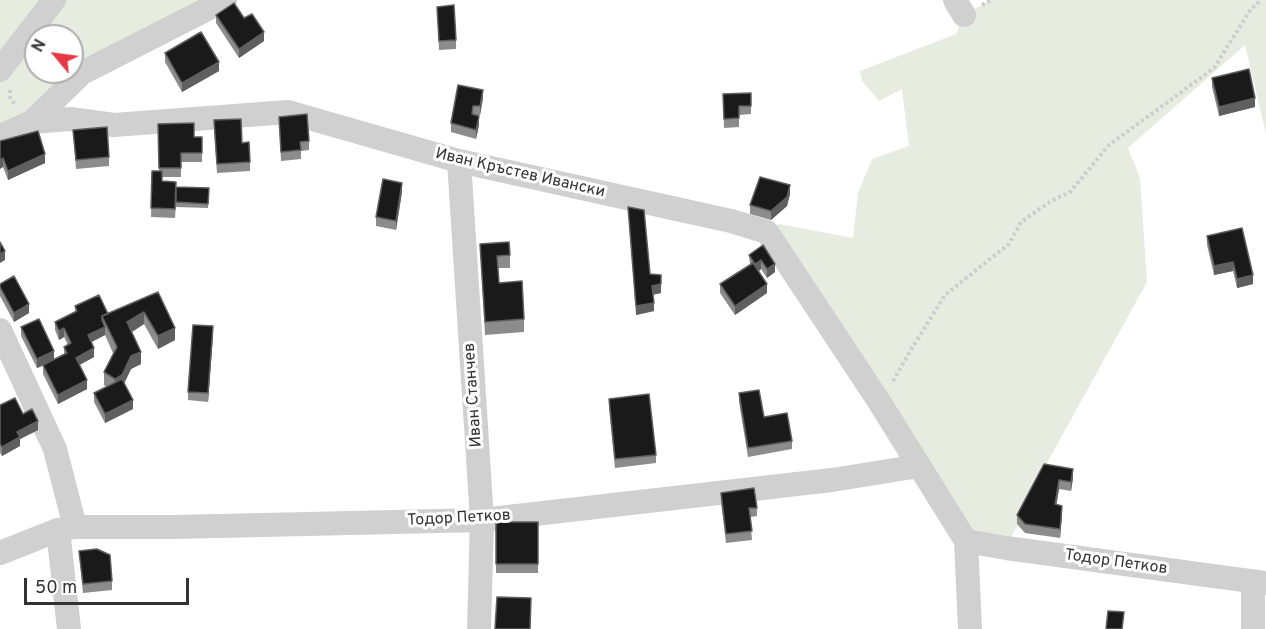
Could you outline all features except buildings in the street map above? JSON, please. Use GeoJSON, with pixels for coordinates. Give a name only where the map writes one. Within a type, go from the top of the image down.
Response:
{"type":"FeatureCollection","features":[{"type":"Feature","properties":{"kind":"street"},"geometry":{"type":"LineString","coordinates":[[6,61],[54,0]]}},
{"type":"Feature","properties":{"kind":"street"},"geometry":{"type":"LineString","coordinates":[[32,122],[82,73],[225,0]]}},
{"type":"Feature","properties":{"kind":"street","name":"Иван Кръстев Ивански"},"geometry":{"type":"LineString","coordinates":[[0,136],[32,122],[70,119],[114,125],[288,112],[459,161],[731,221],[767,232],[880,403],[966,541]]}},
{"type":"Feature","properties":{"kind":"street","name":"Иван Станчев"},"geometry":{"type":"LineString","coordinates":[[459,161],[482,520],[479,629]]}},
{"type":"Feature","properties":{"kind":"street"},"geometry":{"type":"LineString","coordinates":[[0,330],[55,448],[67,529],[69,629]]}},
{"type":"Feature","properties":{"kind":"street","name":"Тодор Петков"},"geometry":{"type":"LineString","coordinates":[[0,553],[67,529],[482,520],[832,480],[919,466]]}},
{"type":"Feature","properties":{"kind":"street"},"geometry":{"type":"LineString","coordinates":[[966,541],[970,629]]}},
{"type":"Feature","properties":{"kind":"street","name":"Тодор Петков"},"geometry":{"type":"LineString","coordinates":[[966,541],[1259,582]]}},
{"type":"Feature","properties":{"kind":"street"},"geometry":{"type":"LineString","coordinates":[[1253,629],[1259,582]]}},
{"type":"Feature","properties":{"kind":"path"},"geometry":{"type":"LineString","coordinates":[[880,403],[945,295],[1008,244],[1021,222],[1070,192],[1109,145],[1214,68],[1251,9],[1262,0]]}},
{"type":"Feature","properties":{"kind":"path"},"geometry":{"type":"LineString","coordinates":[[6,61],[10,97],[20,114],[32,122]]}},
{"type":"Feature","properties":{"kind":"shaded area"},"geometry":{"type":"Polygon","coordinates":[[[0,0],[225,0],[0,136],[0,0]]]}},
{"type":"Feature","properties":{"kind":"shaded area"},"geometry":{"type":"Polygon","coordinates":[[[991,0],[1266,0],[1266,134],[1245,45],[1128,148],[1140,178],[1147,282],[1048,461],[1006,548],[966,541],[767,232],[779,224],[853,238],[858,193],[872,159],[909,146],[902,89],[879,101],[862,81],[860,71],[956,34],[964,15],[991,0]]]}}]}
